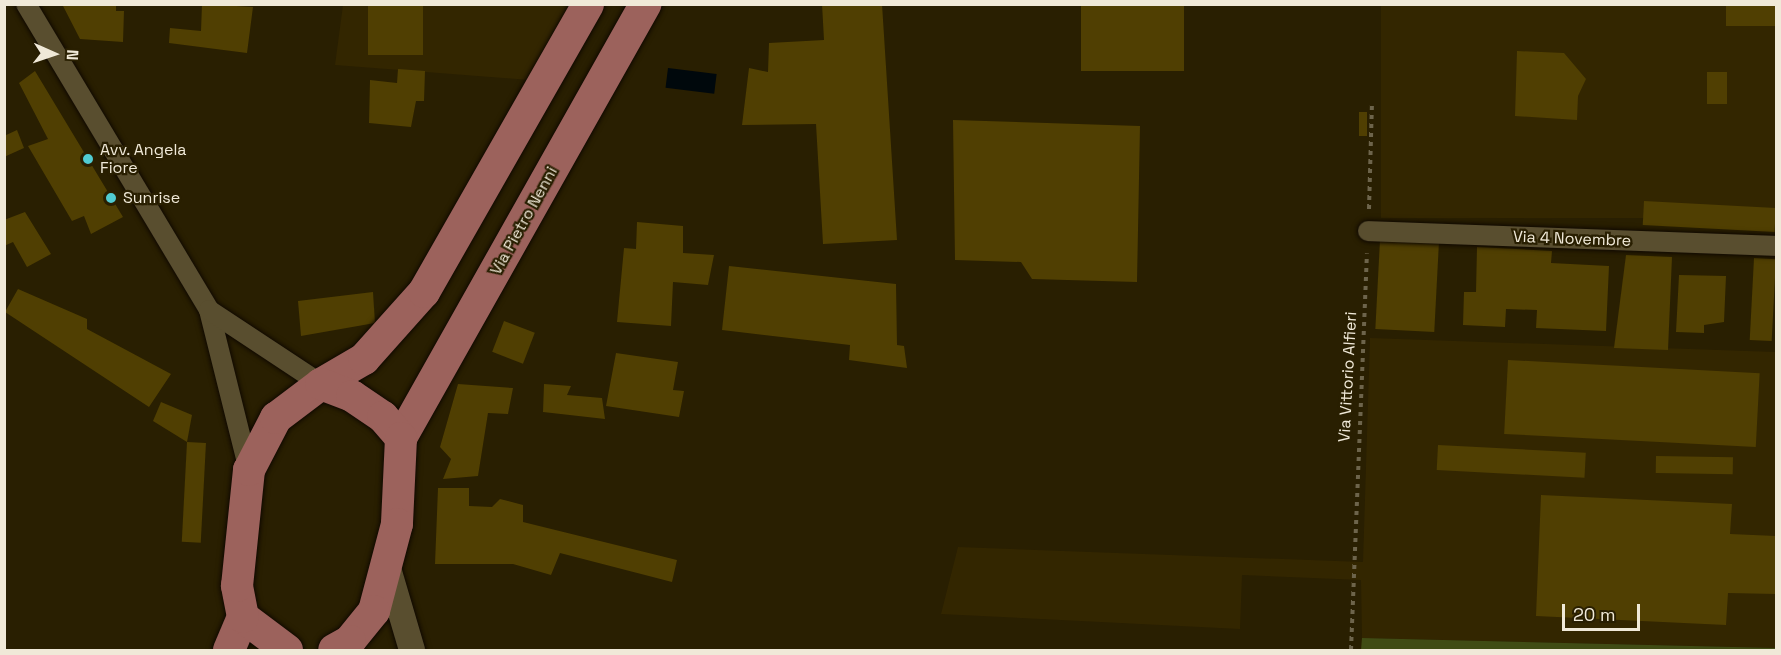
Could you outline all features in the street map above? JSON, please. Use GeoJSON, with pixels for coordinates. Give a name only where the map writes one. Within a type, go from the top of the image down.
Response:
{"type":"FeatureCollection","features":[{"type":"Feature","properties":{"kind":"main road"},"geometry":{"type":"LineString","coordinates":[[229,651],[243,617],[237,586],[249,470],[276,418],[321,384],[364,358],[424,292],[588,4]]}},
{"type":"Feature","properties":{"kind":"main road","name":"Via Pietro Nenni"},"geometry":{"type":"LineString","coordinates":[[401,438],[646,4]]}},
{"type":"Feature","properties":{"kind":"main road"},"geometry":{"type":"LineString","coordinates":[[321,384],[368,406],[401,438],[402,485],[387,565],[374,610],[350,640],[334,651]]}},
{"type":"Feature","properties":{"kind":"main road"},"geometry":{"type":"LineString","coordinates":[[243,617],[287,651]]}},
{"type":"Feature","properties":{"kind":"street"},"geometry":{"type":"LineString","coordinates":[[26,4],[209,310],[249,470]]}},
{"type":"Feature","properties":{"kind":"street","name":"Via 4 Novembre"},"geometry":{"type":"LineString","coordinates":[[1368,231],[1776,246]]}},
{"type":"Feature","properties":{"kind":"street"},"geometry":{"type":"LineString","coordinates":[[209,310],[321,384]]}},
{"type":"Feature","properties":{"kind":"street"},"geometry":{"type":"LineString","coordinates":[[387,565],[412,651]]}},
{"type":"Feature","properties":{"kind":"path","name":"Via Vittorio Alfieri"},"geometry":{"type":"LineString","coordinates":[[1351,651],[1372,104]]}},
{"type":"Feature","properties":{"kind":"shaded area"},"geometry":{"type":"Polygon","coordinates":[[[343,5],[573,5],[530,80],[335,65],[343,5]]]}},
{"type":"Feature","properties":{"kind":"shaded area"},"geometry":{"type":"Polygon","coordinates":[[[1381,5],[1776,5],[1776,218],[1381,218],[1381,5]]]}},
{"type":"Feature","properties":{"kind":"shaded area"},"geometry":{"type":"Polygon","coordinates":[[[668,68],[717,74],[714,94],[666,88],[668,68]]]}},
{"type":"Feature","properties":{"kind":"shaded area"},"geometry":{"type":"Polygon","coordinates":[[[1370,338],[1776,352],[1776,648],[1362,638],[1361,580],[1242,575],[1240,629],[941,614],[958,547],[1363,562],[1370,338]]]}},
{"type":"Feature","properties":{"kind":"green space"},"geometry":{"type":"Polygon","coordinates":[[[1362,638],[1776,648],[1776,650],[1361,650],[1362,638]]]}},
{"type":"Feature","properties":{"kind":"building"},"geometry":{"type":"Polygon","coordinates":[[[62,4],[116,4],[116,11],[124,11],[123,42],[80,39],[62,4]]]}},
{"type":"Feature","properties":{"kind":"building"},"geometry":{"type":"Polygon","coordinates":[[[202,4],[253,7],[247,53],[169,43],[170,28],[201,31],[202,4]]]}},
{"type":"Feature","properties":{"kind":"building"},"geometry":{"type":"Polygon","coordinates":[[[368,4],[423,4],[423,55],[368,55],[368,4]]]}},
{"type":"Feature","properties":{"kind":"building"},"geometry":{"type":"Polygon","coordinates":[[[822,4],[882,4],[897,240],[823,244],[816,124],[742,125],[749,68],[768,72],[769,43],[824,40],[822,4]]]}},
{"type":"Feature","properties":{"kind":"building"},"geometry":{"type":"Polygon","coordinates":[[[1081,4],[1184,4],[1184,71],[1081,71],[1081,4]]]}},
{"type":"Feature","properties":{"kind":"building"},"geometry":{"type":"Polygon","coordinates":[[[1726,4],[1776,4],[1776,26],[1726,26],[1726,4]]]}},
{"type":"Feature","properties":{"kind":"building"},"geometry":{"type":"Polygon","coordinates":[[[1517,51],[1564,53],[1586,79],[1578,96],[1577,120],[1515,116],[1517,51]]]}},
{"type":"Feature","properties":{"kind":"building"},"geometry":{"type":"Polygon","coordinates":[[[398,69],[425,71],[424,101],[416,101],[411,127],[369,123],[370,80],[397,83],[398,69]]]}},
{"type":"Feature","properties":{"kind":"building"},"geometry":{"type":"Polygon","coordinates":[[[35,71],[123,217],[91,234],[84,216],[72,221],[28,146],[48,139],[19,83],[35,71]]]}},
{"type":"Feature","properties":{"kind":"building"},"geometry":{"type":"Polygon","coordinates":[[[1707,72],[1727,72],[1727,104],[1707,104],[1707,72]]]}},
{"type":"Feature","properties":{"kind":"building"},"geometry":{"type":"Polygon","coordinates":[[[1359,112],[1367,112],[1367,136],[1359,136],[1359,112]]]}},
{"type":"Feature","properties":{"kind":"building"},"geometry":{"type":"Polygon","coordinates":[[[953,120],[1140,126],[1137,282],[1032,279],[1021,262],[955,260],[953,120]]]}},
{"type":"Feature","properties":{"kind":"building"},"geometry":{"type":"Polygon","coordinates":[[[17,130],[24,148],[4,157],[4,136],[17,130]]]}},
{"type":"Feature","properties":{"kind":"building"},"geometry":{"type":"Polygon","coordinates":[[[1644,201],[1776,208],[1775,232],[1643,225],[1644,201]]]}},
{"type":"Feature","properties":{"kind":"building"},"geometry":{"type":"Polygon","coordinates":[[[25,212],[51,254],[27,267],[13,242],[4,246],[4,220],[25,212]]]}},
{"type":"Feature","properties":{"kind":"building"},"geometry":{"type":"Polygon","coordinates":[[[637,222],[683,226],[683,253],[714,255],[708,285],[673,282],[671,326],[617,322],[624,248],[636,249],[637,222]]]}},
{"type":"Feature","properties":{"kind":"building"},"geometry":{"type":"Polygon","coordinates":[[[1380,240],[1439,243],[1434,332],[1375,329],[1380,240]]]}},
{"type":"Feature","properties":{"kind":"building"},"geometry":{"type":"Polygon","coordinates":[[[1477,247],[1552,251],[1551,263],[1609,266],[1606,331],[1536,328],[1537,310],[1506,309],[1505,327],[1463,325],[1464,292],[1476,292],[1477,247]]]}},
{"type":"Feature","properties":{"kind":"building"},"geometry":{"type":"Polygon","coordinates":[[[1626,255],[1672,257],[1668,350],[1614,348],[1626,255]]]}},
{"type":"Feature","properties":{"kind":"building"},"geometry":{"type":"Polygon","coordinates":[[[1754,258],[1776,259],[1772,341],[1750,340],[1754,258]]]}},
{"type":"Feature","properties":{"kind":"building"},"geometry":{"type":"Polygon","coordinates":[[[729,266],[896,284],[897,345],[904,346],[907,368],[849,360],[850,345],[722,330],[729,266]]]}},
{"type":"Feature","properties":{"kind":"building"},"geometry":{"type":"Polygon","coordinates":[[[1679,275],[1726,276],[1724,322],[1704,325],[1704,333],[1676,332],[1679,275]]]}},
{"type":"Feature","properties":{"kind":"building"},"geometry":{"type":"Polygon","coordinates":[[[18,289],[87,319],[87,329],[171,374],[149,407],[5,312],[18,289]]]}},
{"type":"Feature","properties":{"kind":"building"},"geometry":{"type":"Polygon","coordinates":[[[373,292],[375,323],[301,336],[298,301],[373,292]]]}},
{"type":"Feature","properties":{"kind":"building"},"geometry":{"type":"Polygon","coordinates":[[[504,321],[535,333],[523,364],[492,352],[504,321]]]}},
{"type":"Feature","properties":{"kind":"building"},"geometry":{"type":"Polygon","coordinates":[[[616,353],[678,362],[673,390],[684,391],[679,417],[606,406],[616,353]]]}},
{"type":"Feature","properties":{"kind":"building"},"geometry":{"type":"Polygon","coordinates":[[[1508,360],[1760,373],[1756,447],[1504,434],[1508,360]]]}},
{"type":"Feature","properties":{"kind":"building"},"geometry":{"type":"Polygon","coordinates":[[[458,384],[513,388],[508,414],[488,413],[478,476],[443,479],[451,459],[440,447],[458,384]]]}},
{"type":"Feature","properties":{"kind":"building"},"geometry":{"type":"Polygon","coordinates":[[[544,384],[571,386],[567,395],[602,398],[605,419],[543,412],[544,384]]]}},
{"type":"Feature","properties":{"kind":"building"},"geometry":{"type":"Polygon","coordinates":[[[161,402],[192,415],[187,442],[153,421],[161,402]]]}},
{"type":"Feature","properties":{"kind":"building"},"geometry":{"type":"Polygon","coordinates":[[[187,442],[206,443],[201,543],[182,542],[187,442]]]}},
{"type":"Feature","properties":{"kind":"building"},"geometry":{"type":"Polygon","coordinates":[[[1438,445],[1586,453],[1584,478],[1437,470],[1438,445]]]}},
{"type":"Feature","properties":{"kind":"building"},"geometry":{"type":"Polygon","coordinates":[[[1656,456],[1733,457],[1733,474],[1656,473],[1656,456]]]}},
{"type":"Feature","properties":{"kind":"building"},"geometry":{"type":"Polygon","coordinates":[[[438,488],[469,488],[469,506],[492,507],[500,499],[523,505],[523,522],[677,560],[672,582],[560,553],[551,575],[513,564],[435,564],[438,488]]]}},
{"type":"Feature","properties":{"kind":"building"},"geometry":{"type":"Polygon","coordinates":[[[1541,495],[1732,504],[1730,534],[1776,536],[1776,594],[1728,593],[1726,625],[1536,616],[1541,495]]]}},
{"type":"Feature","properties":{"kind":"place","name":"Avv. Angela Fiore"},"geometry":{"type":"Point","coordinates":[88,159]}},
{"type":"Feature","properties":{"kind":"place","name":"Sunrise"},"geometry":{"type":"Point","coordinates":[111,198]}}]}
